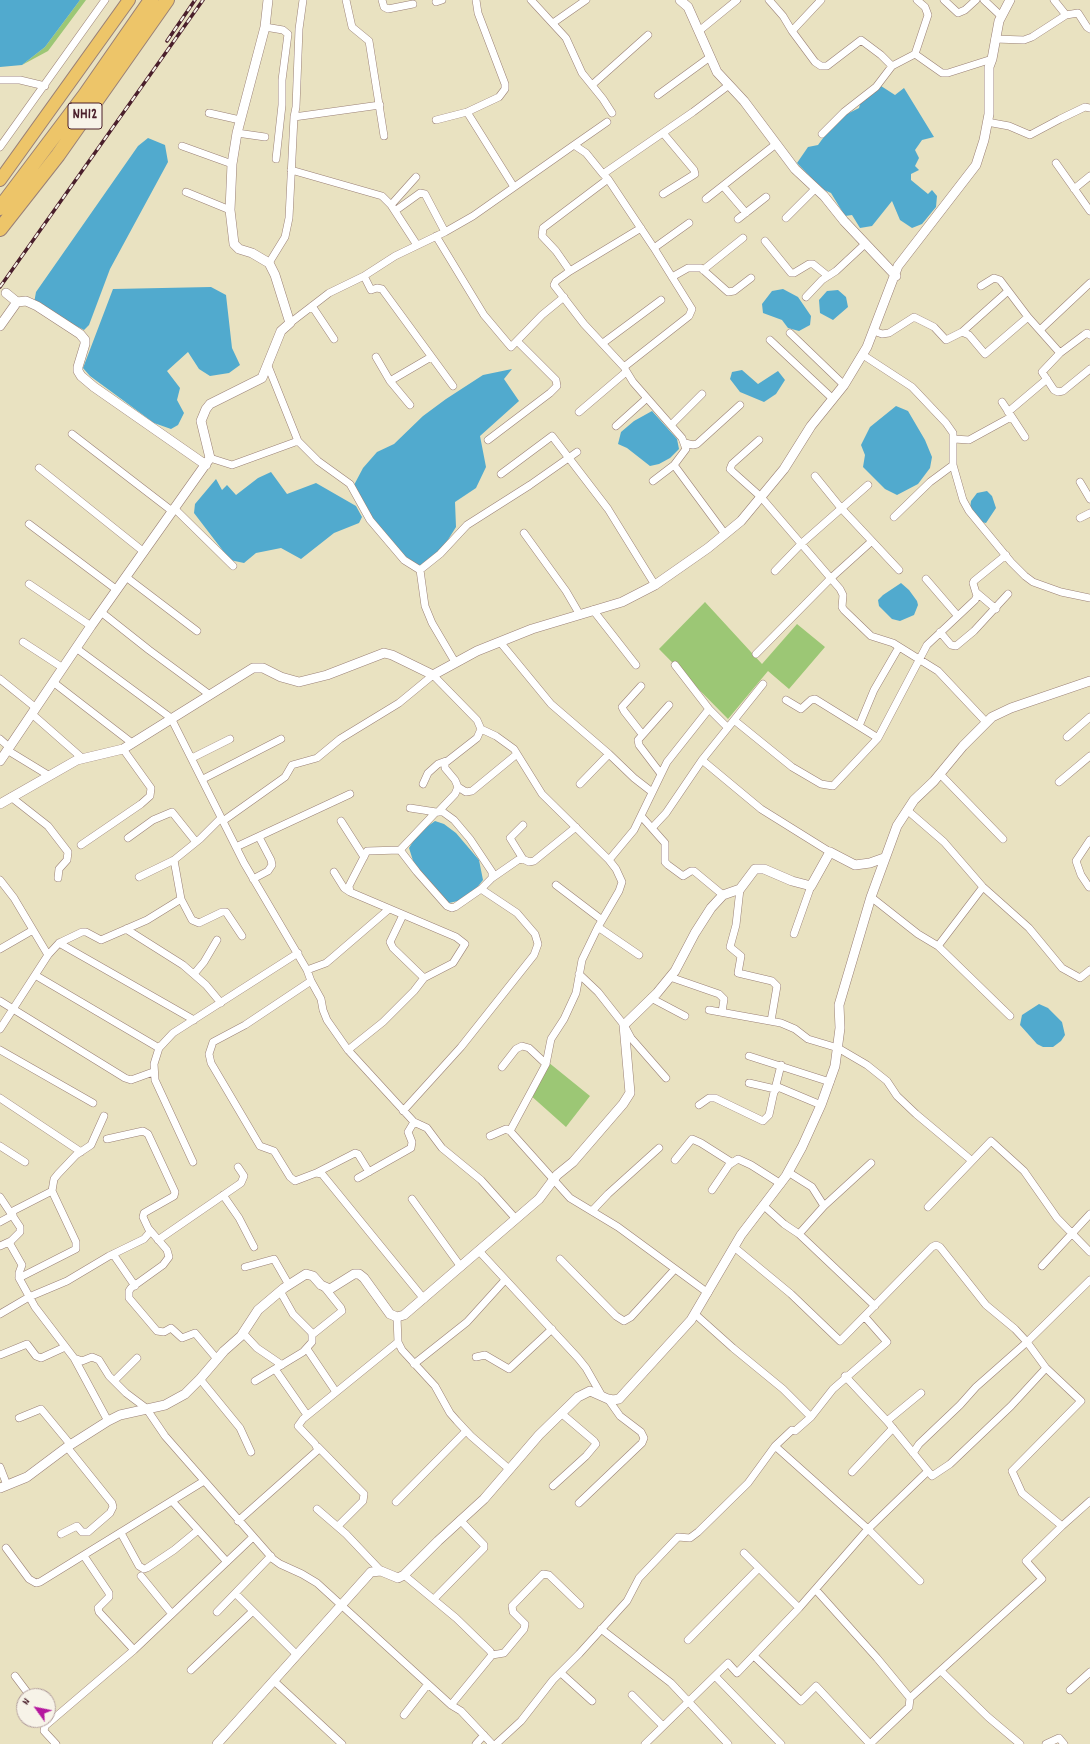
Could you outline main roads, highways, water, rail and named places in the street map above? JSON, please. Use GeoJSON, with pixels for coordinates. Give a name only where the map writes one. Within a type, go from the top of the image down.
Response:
{"type":"FeatureCollection","features":[{"type":"Feature","properties":{"kind":"highway","name":"NH12"},"geometry":{"type":"LineString","coordinates":[[0,208],[85,95],[151,0]]}},
{"type":"Feature","properties":{"kind":"highway","name":"NH12"},"geometry":{"type":"LineString","coordinates":[[0,229],[58,155],[166,0]]}},
{"type":"Feature","properties":{"kind":"main road"},"geometry":{"type":"LineString","coordinates":[[0,180],[129,0]]}},
{"type":"Feature","properties":{"kind":"water"},"geometry":{"type":"Polygon","coordinates":[[[0,0],[80,0],[45,47],[22,65],[0,67],[0,0]]]}},
{"type":"Feature","properties":{"kind":"water"},"geometry":{"type":"Polygon","coordinates":[[[881,86],[895,95],[904,88],[934,137],[922,140],[915,150],[919,158],[915,166],[919,170],[911,174],[911,180],[928,194],[932,190],[937,196],[936,207],[922,224],[912,228],[900,220],[892,201],[872,226],[860,228],[852,215],[845,216],[831,193],[822,189],[797,163],[808,147],[818,145],[837,119],[859,108],[861,100],[881,86]]]}},
{"type":"Feature","properties":{"kind":"water"},"geometry":{"type":"Polygon","coordinates":[[[148,138],[165,145],[168,162],[110,269],[89,325],[84,330],[39,307],[34,303],[36,292],[138,146],[148,138]]]}},
{"type":"Feature","properties":{"kind":"water"},"geometry":{"type":"Polygon","coordinates":[[[211,287],[226,295],[232,348],[240,365],[229,373],[210,376],[199,369],[188,352],[167,371],[180,388],[177,400],[184,413],[178,425],[171,429],[154,423],[90,376],[83,368],[113,289],[211,287]]]}},
{"type":"Feature","properties":{"kind":"water"},"geometry":{"type":"Polygon","coordinates":[[[783,289],[798,297],[811,316],[810,325],[799,331],[788,328],[782,320],[763,313],[762,304],[772,291],[783,289]]]}},
{"type":"Feature","properties":{"kind":"water"},"geometry":{"type":"Polygon","coordinates":[[[838,290],[846,297],[848,307],[833,320],[820,313],[819,300],[827,291],[838,290]]]}},
{"type":"Feature","properties":{"kind":"water"},"geometry":{"type":"Polygon","coordinates":[[[512,369],[504,379],[519,401],[480,436],[486,467],[476,488],[455,502],[456,527],[446,543],[429,562],[417,567],[386,538],[360,501],[354,485],[363,468],[377,452],[394,444],[423,416],[446,399],[483,375],[512,369]]]}},
{"type":"Feature","properties":{"kind":"water"},"geometry":{"type":"Polygon","coordinates":[[[742,370],[758,384],[778,371],[785,380],[776,394],[764,402],[740,392],[730,379],[732,372],[742,370]]]}},
{"type":"Feature","properties":{"kind":"water"},"geometry":{"type":"Polygon","coordinates":[[[896,406],[908,411],[925,440],[932,457],[930,468],[918,484],[897,495],[885,489],[863,467],[865,455],[861,445],[870,427],[896,406]]]}},
{"type":"Feature","properties":{"kind":"water"},"geometry":{"type":"Polygon","coordinates":[[[652,411],[677,439],[679,449],[670,458],[659,464],[650,466],[627,448],[618,444],[621,432],[634,421],[652,411]]]}},
{"type":"Feature","properties":{"kind":"water"},"geometry":{"type":"Polygon","coordinates":[[[271,472],[287,494],[316,483],[356,506],[362,517],[359,523],[334,533],[301,559],[281,548],[256,553],[244,563],[230,560],[194,513],[195,504],[216,479],[222,490],[227,485],[236,495],[258,478],[271,472]]]}},
{"type":"Feature","properties":{"kind":"water"},"geometry":{"type":"Polygon","coordinates":[[[987,491],[992,496],[996,508],[986,523],[981,522],[970,508],[971,501],[977,493],[987,491]]]}},
{"type":"Feature","properties":{"kind":"water"},"geometry":{"type":"Polygon","coordinates":[[[901,583],[909,590],[917,601],[918,605],[914,615],[900,621],[892,619],[879,606],[878,600],[901,583]]]}},
{"type":"Feature","properties":{"kind":"water"},"geometry":{"type":"Polygon","coordinates":[[[435,821],[444,824],[456,833],[479,860],[483,880],[472,894],[462,900],[449,903],[443,900],[415,867],[409,848],[418,833],[435,821]]]}},
{"type":"Feature","properties":{"kind":"water"},"geometry":{"type":"Polygon","coordinates":[[[1039,1004],[1048,1008],[1062,1022],[1065,1035],[1061,1041],[1053,1047],[1043,1047],[1037,1044],[1020,1025],[1022,1015],[1039,1004]]]}},
{"type":"Feature","properties":{"kind":"railway"},"geometry":{"type":"LineString","coordinates":[[167,41],[195,0]]}},
{"type":"Feature","properties":{"kind":"railway"},"geometry":{"type":"LineString","coordinates":[[0,287],[203,0]]}}]}
